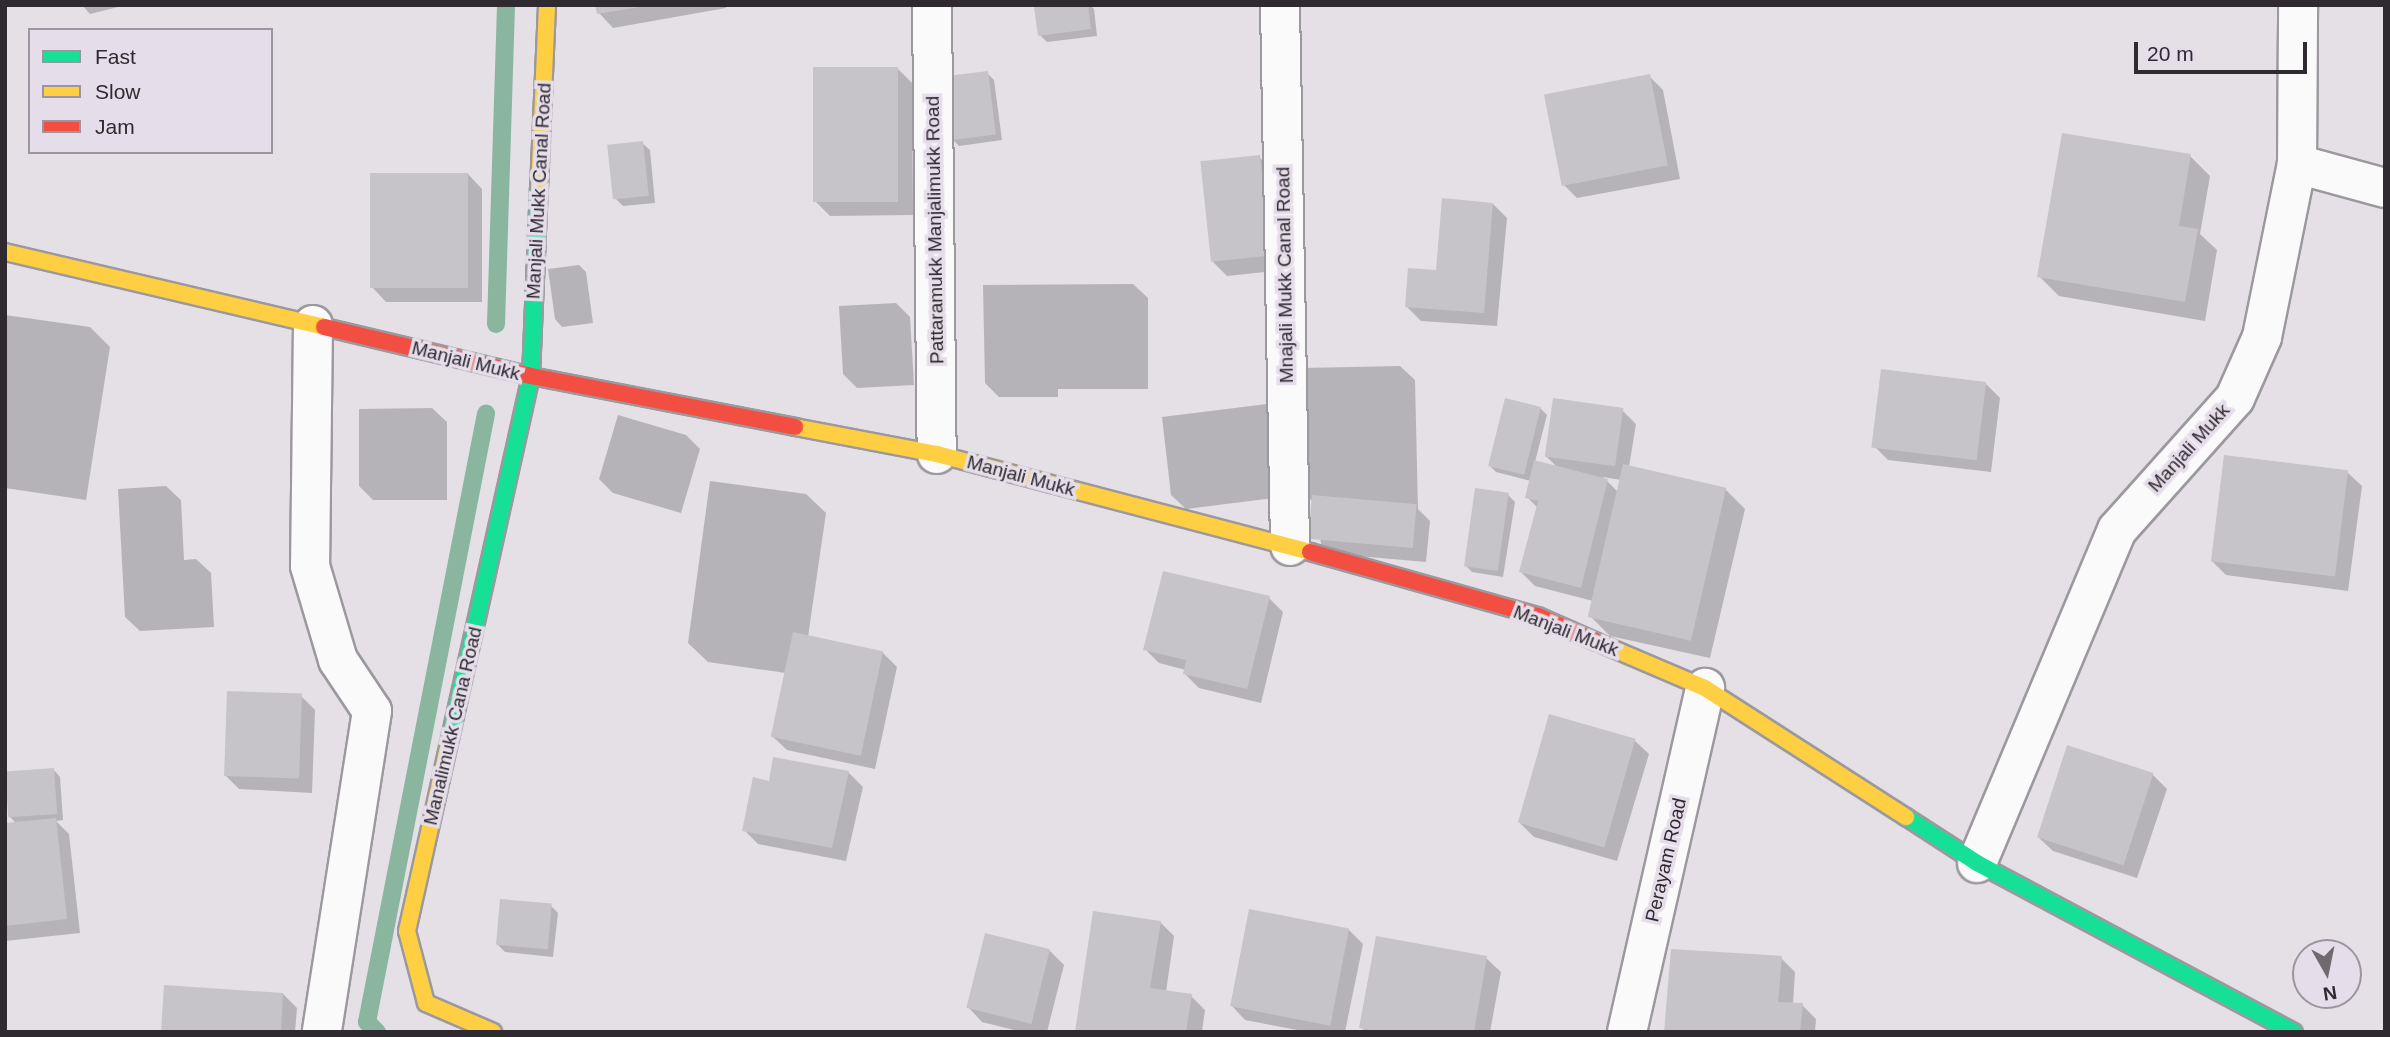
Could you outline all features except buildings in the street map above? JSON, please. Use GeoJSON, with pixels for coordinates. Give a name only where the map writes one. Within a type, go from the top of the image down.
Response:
{"type":"FeatureCollection","features":[{"type":"Feature","properties":{"kind":"street","name":"Manjali Mukk Canal Road"},"geometry":{"type":"LineString","coordinates":[[531,376],[547,5]]}},
{"type":"Feature","properties":{"kind":"street","name":"Pattaramukk Manjalimukk Road"},"geometry":{"type":"LineString","coordinates":[[932,5],[937,454]]}},
{"type":"Feature","properties":{"kind":"street","name":"Mnajali Mukk Canal Road"},"geometry":{"type":"LineString","coordinates":[[1280,5],[1290,546]]}},
{"type":"Feature","properties":{"kind":"street","name":"Manjali Mukk"},"geometry":{"type":"LineString","coordinates":[[1977,863],[2117,530],[2235,398],[2262,337],[2297,164],[2298,5]]}},
{"type":"Feature","properties":{"kind":"street"},"geometry":{"type":"LineString","coordinates":[[2297,164],[2385,188]]}},
{"type":"Feature","properties":{"kind":"street","name":"Manjali Mukk"},"geometry":{"type":"LineString","coordinates":[[5,252],[531,376],[937,454],[1290,546],[1538,616],[1704,688],[1977,863],[2294,1032]]}},
{"type":"Feature","properties":{"kind":"street"},"geometry":{"type":"LineString","coordinates":[[313,325],[310,566],[338,660],[372,711],[322,1032]]}},
{"type":"Feature","properties":{"kind":"street","name":"Manalimukk Cana Road"},"geometry":{"type":"LineString","coordinates":[[493,1032],[426,1003],[407,931],[531,376]]}},
{"type":"Feature","properties":{"kind":"street","name":"Perayam Road"},"geometry":{"type":"LineString","coordinates":[[1627,1032],[1704,688]]}},
{"type":"Feature","properties":{"kind":"waterway"},"geometry":{"type":"LineString","coordinates":[[496,324],[506,5]]}},
{"type":"Feature","properties":{"kind":"waterway"},"geometry":{"type":"LineString","coordinates":[[377,1032],[367,1022],[486,414]]}},
{"type":"Feature","properties":{"kind":"traffic: fast"},"geometry":{"type":"LineString","coordinates":[[451,734],[531,376],[539,189]]}},
{"type":"Feature","properties":{"kind":"traffic: fast"},"geometry":{"type":"LineString","coordinates":[[1906,817],[1977,863],[2294,1032]]}},
{"type":"Feature","properties":{"kind":"traffic: slow"},"geometry":{"type":"LineString","coordinates":[[539,189],[547,5]]}},
{"type":"Feature","properties":{"kind":"traffic: slow"},"geometry":{"type":"LineString","coordinates":[[5,252],[324,327]]}},
{"type":"Feature","properties":{"kind":"traffic: slow"},"geometry":{"type":"LineString","coordinates":[[795,427],[937,454],[1310,552]]}},
{"type":"Feature","properties":{"kind":"traffic: slow"},"geometry":{"type":"LineString","coordinates":[[1597,642],[1705,688],[1906,817]]}},
{"type":"Feature","properties":{"kind":"traffic: slow"},"geometry":{"type":"LineString","coordinates":[[451,734],[407,931],[426,1003],[493,1032]]}},
{"type":"Feature","properties":{"kind":"traffic: jam"},"geometry":{"type":"LineString","coordinates":[[324,327],[531,376],[795,427]]}},
{"type":"Feature","properties":{"kind":"traffic: jam"},"geometry":{"type":"LineString","coordinates":[[1310,552],[1538,616],[1597,642]]}}]}
